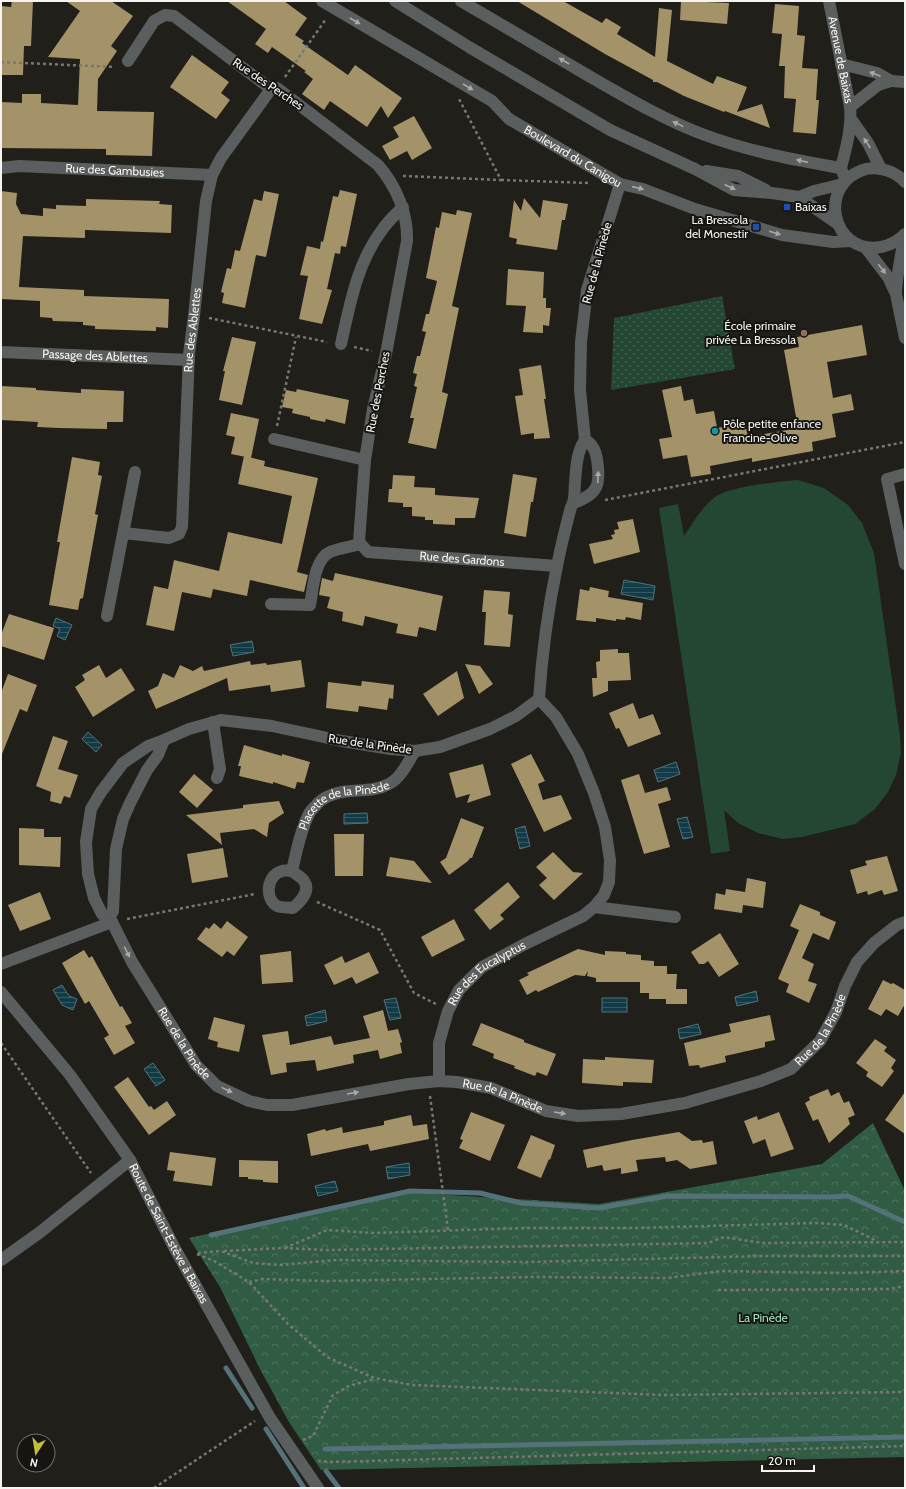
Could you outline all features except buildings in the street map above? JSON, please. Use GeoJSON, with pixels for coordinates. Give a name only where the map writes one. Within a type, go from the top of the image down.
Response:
{"type":"FeatureCollection","features":[{"type":"Feature","properties":{"kind":"street","name":"Boulevard du Canigou"},"geometry":{"type":"LineString","coordinates":[[322,1],[492,101],[509,119],[620,184],[643,188],[695,209],[782,235],[833,242],[852,241]]}},
{"type":"Feature","properties":{"kind":"street"},"geometry":{"type":"LineString","coordinates":[[396,1],[469,47],[610,130],[695,169],[734,190],[772,193],[799,198],[838,224]]}},
{"type":"Feature","properties":{"kind":"street"},"geometry":{"type":"LineString","coordinates":[[460,1],[634,101],[682,126],[746,148],[811,163],[841,168],[844,182],[838,193],[835,204],[835,214],[838,224],[844,234],[852,241],[865,247],[876,248],[896,242],[904,234]]}},
{"type":"Feature","properties":{"kind":"street","name":"Avenue de Baixas"},"geometry":{"type":"LineString","coordinates":[[829,1],[850,113],[847,146],[841,168]]}},
{"type":"Feature","properties":{"kind":"street","name":"Rue des Perches"},"geometry":{"type":"LineString","coordinates":[[128,61],[154,21],[165,15],[174,16],[378,165],[387,175],[402,207],[407,226],[407,241],[386,354],[373,409],[365,460],[359,542],[364,548]]}},
{"type":"Feature","properties":{"kind":"street"},"geometry":{"type":"LineString","coordinates":[[842,64],[876,73],[891,82]]}},
{"type":"Feature","properties":{"kind":"street"},"geometry":{"type":"LineString","coordinates":[[850,113],[878,85],[891,82],[905,82]]}},
{"type":"Feature","properties":{"kind":"street","name":"Rue des Ablettes"},"geometry":{"type":"LineString","coordinates":[[124,533],[169,538],[179,534],[182,527],[189,360],[206,201],[212,175],[221,158],[274,88]]}},
{"type":"Feature","properties":{"kind":"street","name":"Avenue de Baixas"},"geometry":{"type":"LineString","coordinates":[[850,113],[877,158],[881,169]]}},
{"type":"Feature","properties":{"kind":"street","name":"Rue des Gambusies"},"geometry":{"type":"LineString","coordinates":[[1,161],[19,166]]}},
{"type":"Feature","properties":{"kind":"street","name":"Rue des Gambusies"},"geometry":{"type":"LineString","coordinates":[[1,168],[19,166],[212,175]]}},
{"type":"Feature","properties":{"kind":"street"},"geometry":{"type":"LineString","coordinates":[[799,198],[814,191],[844,182],[856,173],[868,169],[881,169],[903,177]]}},
{"type":"Feature","properties":{"kind":"street","name":"Rue de la Pinède"},"geometry":{"type":"LineString","coordinates":[[620,184],[587,290],[581,342],[580,390],[585,440],[580,446],[575,482],[574,503],[571,506],[548,614],[539,699],[516,716],[490,729],[440,747],[416,751],[342,741],[272,726],[221,720],[189,729],[148,746],[123,763],[101,792],[91,809],[86,842],[88,874],[94,898],[102,914],[110,920],[132,962],[196,1065],[217,1086],[249,1101],[267,1104],[292,1105],[434,1081],[457,1082],[491,1088],[546,1111],[578,1116],[621,1114],[685,1103],[761,1081],[792,1068],[820,1041],[836,1012],[845,986],[857,962],[874,943],[897,925],[905,922]]}},
{"type":"Feature","properties":{"kind":"street"},"geometry":{"type":"LineString","coordinates":[[341,344],[356,279],[366,257],[382,230],[402,207]]}},
{"type":"Feature","properties":{"kind":"street"},"geometry":{"type":"LineString","coordinates":[[896,294],[897,274],[903,250],[904,234]]}},
{"type":"Feature","properties":{"kind":"street"},"geometry":{"type":"LineString","coordinates":[[865,247],[888,277],[896,294],[905,338]]}},
{"type":"Feature","properties":{"kind":"street","name":"Passage des Ablettes"},"geometry":{"type":"LineString","coordinates":[[1,352],[189,360]]}},
{"type":"Feature","properties":{"kind":"street"},"geometry":{"type":"LineString","coordinates":[[274,439],[365,460]]}},
{"type":"Feature","properties":{"kind":"street"},"geometry":{"type":"LineString","coordinates":[[574,503],[596,489],[598,480],[597,457],[592,446],[585,440]]}},
{"type":"Feature","properties":{"kind":"street"},"geometry":{"type":"LineString","coordinates":[[107,616],[135,472]]}},
{"type":"Feature","properties":{"kind":"street"},"geometry":{"type":"LineString","coordinates":[[905,474],[887,479],[905,564]]}},
{"type":"Feature","properties":{"kind":"street","name":"Rue des Gardons"},"geometry":{"type":"LineString","coordinates":[[271,604],[310,605],[317,568],[321,560],[329,552],[364,548],[557,566]]}},
{"type":"Feature","properties":{"kind":"street","name":"Rue des Eucalyptus"},"geometry":{"type":"LineString","coordinates":[[434,1081],[439,1043],[448,1011],[459,990],[482,967],[582,916],[594,907],[604,895],[609,882],[610,860],[605,827],[594,793],[578,754],[556,717],[539,699]]}},
{"type":"Feature","properties":{"kind":"street"},"geometry":{"type":"LineString","coordinates":[[213,722],[220,769],[217,778]]}},
{"type":"Feature","properties":{"kind":"street"},"geometry":{"type":"LineString","coordinates":[[1,964],[110,920],[113,911],[116,849],[124,819],[130,802],[147,770],[158,755],[164,740]]}},
{"type":"Feature","properties":{"kind":"street","name":"Placette de la Pinède"},"geometry":{"type":"LineString","coordinates":[[292,871],[300,839],[310,811],[324,798],[344,791],[374,788],[389,784],[401,774],[416,751]]}},
{"type":"Feature","properties":{"kind":"street"},"geometry":{"type":"LineString","coordinates":[[282,871],[292,871],[304,881],[306,888],[304,896],[302,901],[293,908],[278,907],[271,900],[268,891],[272,877],[282,871]]}},
{"type":"Feature","properties":{"kind":"street"},"geometry":{"type":"LineString","coordinates":[[594,907],[675,917]]}},
{"type":"Feature","properties":{"kind":"street","name":"Route de Saint-Estève à Baixas"},"geometry":{"type":"LineString","coordinates":[[1,992],[70,1076],[130,1160],[174,1247],[268,1413],[318,1488]]}},
{"type":"Feature","properties":{"kind":"street"},"geometry":{"type":"LineString","coordinates":[[1,1260],[39,1233],[130,1160]]}},
{"type":"Feature","properties":{"kind":"path"},"geometry":{"type":"LineString","coordinates":[[274,88],[333,8]]}},
{"type":"Feature","properties":{"kind":"path"},"geometry":{"type":"LineString","coordinates":[[1,62],[115,67],[128,61]]}},
{"type":"Feature","properties":{"kind":"path"},"geometry":{"type":"LineString","coordinates":[[444,72],[501,180]]}},
{"type":"Feature","properties":{"kind":"path"},"geometry":{"type":"LineString","coordinates":[[387,175],[596,183]]}},
{"type":"Feature","properties":{"kind":"path"},"geometry":{"type":"LineString","coordinates":[[194,316],[386,354]]}},
{"type":"Feature","properties":{"kind":"path"},"geometry":{"type":"LineString","coordinates":[[274,439],[296,337]]}},
{"type":"Feature","properties":{"kind":"path"},"geometry":{"type":"LineString","coordinates":[[602,500],[905,442]]}},
{"type":"Feature","properties":{"kind":"path"},"geometry":{"type":"LineString","coordinates":[[110,920],[268,891]]}},
{"type":"Feature","properties":{"kind":"path"},"geometry":{"type":"LineString","coordinates":[[304,896],[380,930],[414,993],[448,1011]]}},
{"type":"Feature","properties":{"kind":"path"},"geometry":{"type":"LineString","coordinates":[[1,1043],[100,1185]]}},
{"type":"Feature","properties":{"kind":"path"},"geometry":{"type":"LineString","coordinates":[[434,1081],[442,1181],[448,1230]]}},
{"type":"Feature","properties":{"kind":"path"},"geometry":{"type":"LineString","coordinates":[[283,1248],[327,1230],[375,1232],[816,1223],[844,1225],[877,1241]]}},
{"type":"Feature","properties":{"kind":"path"},"geometry":{"type":"LineString","coordinates":[[905,1242],[762,1243],[724,1237],[708,1243],[334,1250],[283,1248],[221,1251],[197,1254],[214,1261],[249,1282],[288,1324],[327,1357],[374,1378],[412,1385],[664,1395],[905,1392]]}},
{"type":"Feature","properties":{"kind":"path"},"geometry":{"type":"LineString","coordinates":[[221,1251],[253,1263],[280,1265],[335,1260],[527,1262],[762,1256],[905,1256]]}},
{"type":"Feature","properties":{"kind":"path"},"geometry":{"type":"LineString","coordinates":[[249,1282],[264,1279],[325,1281],[533,1277],[668,1278],[721,1271],[845,1273],[905,1270]]}},
{"type":"Feature","properties":{"kind":"path"},"geometry":{"type":"LineString","coordinates":[[718,1290],[889,1289],[905,1286]]}},
{"type":"Feature","properties":{"kind":"path"},"geometry":{"type":"LineString","coordinates":[[289,1445],[313,1436],[333,1395],[349,1386],[374,1378]]}},
{"type":"Feature","properties":{"kind":"path"},"geometry":{"type":"LineString","coordinates":[[154,1488],[268,1413]]}},
{"type":"Feature","properties":{"kind":"path"},"geometry":{"type":"LineString","coordinates":[[313,1459],[329,1462],[905,1446]]}},
{"type":"Feature","properties":{"kind":"green space"},"geometry":{"type":"Polygon","coordinates":[[[722,296],[735,369],[611,390],[614,318],[722,296]]]}},
{"type":"Feature","properties":{"kind":"green space"},"geometry":{"type":"Polygon","coordinates":[[[798,480],[824,488],[848,505],[862,523],[874,553],[900,736],[901,753],[896,775],[888,792],[875,809],[855,824],[802,837],[783,839],[758,833],[738,823],[724,810],[730,851],[711,854],[659,508],[678,504],[684,536],[705,506],[721,494],[730,490],[754,485],[798,480]]]}},
{"type":"Feature","properties":{"kind":"green space","name":"La Pinède"},"geometry":{"type":"Polygon","coordinates":[[[873,1123],[905,1191],[905,1457],[321,1470],[289,1422],[260,1369],[220,1287],[189,1238],[400,1192],[599,1204],[822,1164],[873,1123]]]}},
{"type":"Feature","properties":{"kind":"water"},"geometry":{"type":"Polygon","coordinates":[[[624,580],[655,586],[653,600],[621,594],[624,580]]]}},
{"type":"Feature","properties":{"kind":"water"},"geometry":{"type":"Polygon","coordinates":[[[56,618],[72,625],[65,640],[57,636],[60,629],[53,626],[56,618]]]}},
{"type":"Feature","properties":{"kind":"water"},"geometry":{"type":"Polygon","coordinates":[[[252,641],[254,652],[233,656],[230,645],[252,641]]]}},
{"type":"Feature","properties":{"kind":"water"},"geometry":{"type":"Polygon","coordinates":[[[88,732],[102,745],[96,752],[82,739],[88,732]]]}},
{"type":"Feature","properties":{"kind":"water"},"geometry":{"type":"Polygon","coordinates":[[[676,762],[680,774],[658,782],[654,770],[676,762]]]}},
{"type":"Feature","properties":{"kind":"water"},"geometry":{"type":"Polygon","coordinates":[[[367,813],[368,823],[344,824],[344,814],[367,813]]]}},
{"type":"Feature","properties":{"kind":"water"},"geometry":{"type":"Polygon","coordinates":[[[687,817],[693,837],[683,839],[677,819],[687,817]]]}},
{"type":"Feature","properties":{"kind":"water"},"geometry":{"type":"Polygon","coordinates":[[[525,826],[530,846],[520,849],[515,829],[525,826]]]}},
{"type":"Feature","properties":{"kind":"water"},"geometry":{"type":"Polygon","coordinates":[[[62,985],[69,996],[77,999],[73,1010],[62,1005],[53,990],[62,985]]]}},
{"type":"Feature","properties":{"kind":"water"},"geometry":{"type":"Polygon","coordinates":[[[756,991],[758,1001],[737,1006],[735,997],[756,991]]]}},
{"type":"Feature","properties":{"kind":"water"},"geometry":{"type":"Polygon","coordinates":[[[396,998],[401,1018],[390,1020],[384,1000],[396,998]]]}},
{"type":"Feature","properties":{"kind":"water"},"geometry":{"type":"Polygon","coordinates":[[[602,998],[627,998],[627,1012],[602,1012],[602,998]]]}},
{"type":"Feature","properties":{"kind":"water"},"geometry":{"type":"Polygon","coordinates":[[[325,1010],[327,1021],[307,1026],[305,1016],[325,1010]]]}},
{"type":"Feature","properties":{"kind":"water"},"geometry":{"type":"Polygon","coordinates":[[[698,1024],[701,1034],[680,1039],[678,1029],[698,1024]]]}},
{"type":"Feature","properties":{"kind":"water"},"geometry":{"type":"Polygon","coordinates":[[[153,1063],[165,1080],[156,1086],[144,1069],[153,1063]]]}},
{"type":"Feature","properties":{"kind":"water"},"geometry":{"type":"Polygon","coordinates":[[[409,1163],[410,1175],[388,1179],[386,1167],[409,1163]]]}},
{"type":"Feature","properties":{"kind":"water"},"geometry":{"type":"Polygon","coordinates":[[[335,1181],[338,1191],[318,1196],[315,1186],[335,1181]]]}},
{"type":"Feature","properties":{"kind":"waterway"},"geometry":{"type":"LineString","coordinates":[[211,1235],[410,1191],[480,1193],[521,1203],[599,1208],[667,1196],[848,1196],[905,1222]]}},
{"type":"Feature","properties":{"kind":"waterway"},"geometry":{"type":"LineString","coordinates":[[226,1368],[252,1408]]}},
{"type":"Feature","properties":{"kind":"waterway"},"geometry":{"type":"LineString","coordinates":[[266,1429],[304,1488]]}},
{"type":"Feature","properties":{"kind":"waterway"},"geometry":{"type":"LineString","coordinates":[[325,1449],[905,1437]]}},
{"type":"Feature","properties":{"kind":"waterway"},"geometry":{"type":"LineString","coordinates":[[326,1471],[339,1488]]}},
{"type":"Feature","properties":{"kind":"place","name":"Baixas"},"geometry":{"type":"Point","coordinates":[787,207]}},
{"type":"Feature","properties":{"kind":"place","name":"La Bressola del Monestir"},"geometry":{"type":"Point","coordinates":[756,227]}},
{"type":"Feature","properties":{"kind":"place","name":"École primaire privée La Bressola"},"geometry":{"type":"Point","coordinates":[804,333]}},
{"type":"Feature","properties":{"kind":"place","name":"Pôle petite enfance Francine-Olive"},"geometry":{"type":"Point","coordinates":[715,431]}}]}
